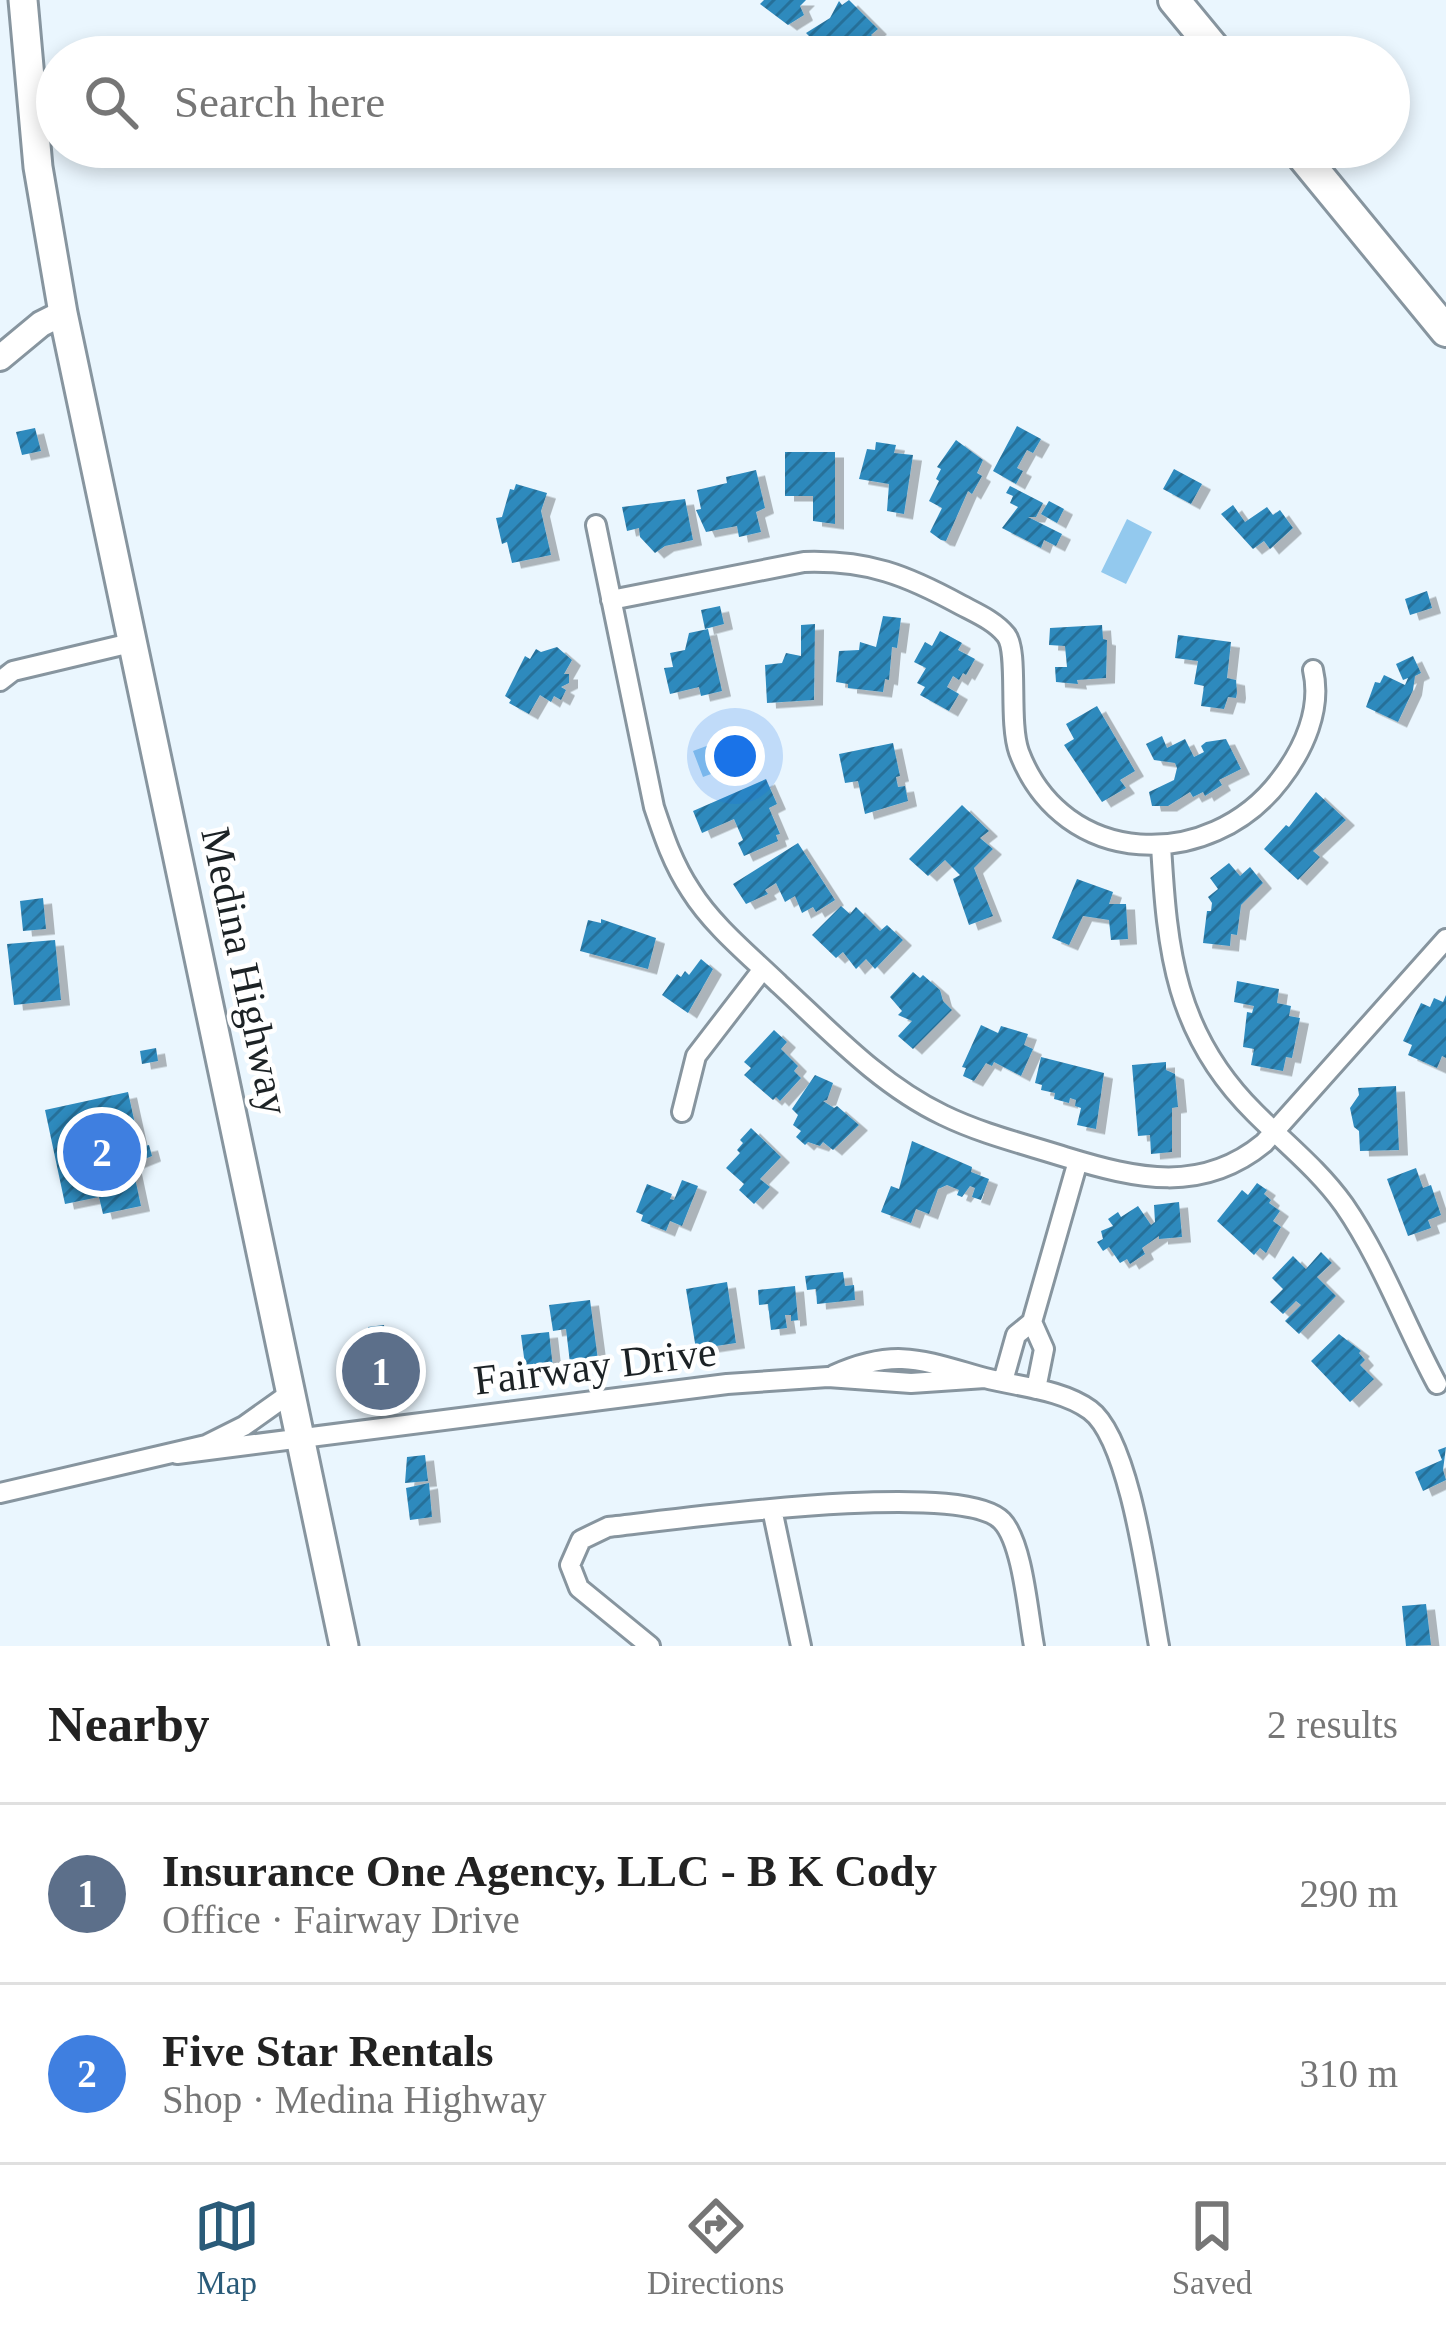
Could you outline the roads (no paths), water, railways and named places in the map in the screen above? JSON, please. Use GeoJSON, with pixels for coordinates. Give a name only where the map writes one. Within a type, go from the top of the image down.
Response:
{"type":"FeatureCollection","features":[{"type":"Feature","properties":{"kind":"main road","name":"Medina Highway"},"geometry":{"type":"LineString","coordinates":[[23,0],[36,145]]}},
{"type":"Feature","properties":{"kind":"main road"},"geometry":{"type":"LineString","coordinates":[[1174,0],[1204,36]]}},
{"type":"Feature","properties":{"kind":"main road","name":"Medina Highway"},"geometry":{"type":"LineString","coordinates":[[38,168],[63,314],[344,1646]]}},
{"type":"Feature","properties":{"kind":"main road"},"geometry":{"type":"LineString","coordinates":[[1312,168],[1446,331]]}},
{"type":"Feature","properties":{"kind":"street"},"geometry":{"type":"LineString","coordinates":[[0,358],[41,323],[63,314]]}},
{"type":"Feature","properties":{"kind":"street"},"geometry":{"type":"LineString","coordinates":[[596,525],[654,807],[668,853],[693,895],[763,969],[903,1092],[980,1131],[1145,1176],[1218,1172],[1240,1162],[1275,1131],[1446,939]]}},
{"type":"Feature","properties":{"kind":"street"},"geometry":{"type":"LineString","coordinates":[[611,600],[804,562],[837,561],[907,575],[989,620],[1005,634],[1012,646],[1012,720],[1020,753],[1036,784],[1059,811],[1089,832],[1125,844],[1161,845],[1204,837],[1240,820],[1269,794],[1289,768],[1314,714],[1318,692],[1313,670]]}},
{"type":"Feature","properties":{"kind":"street"},"geometry":{"type":"LineString","coordinates":[[0,681],[13,670],[135,642]]}},
{"type":"Feature","properties":{"kind":"street"},"geometry":{"type":"LineString","coordinates":[[1161,845],[1166,927],[1180,996],[1215,1065],[1344,1205],[1437,1384]]}},
{"type":"Feature","properties":{"kind":"street"},"geometry":{"type":"LineString","coordinates":[[682,1112],[695,1055],[763,969]]}},
{"type":"Feature","properties":{"kind":"street"},"geometry":{"type":"LineString","coordinates":[[994,1379],[1016,1335],[1032,1322],[1078,1161]]}},
{"type":"Feature","properties":{"kind":"street"},"geometry":{"type":"LineString","coordinates":[[1032,1322],[1045,1349],[1036,1389]]}},
{"type":"Feature","properties":{"kind":"street","name":"Fairway Drive"},"geometry":{"type":"LineString","coordinates":[[177,1454],[727,1384],[828,1377],[888,1358],[948,1364],[1076,1402],[1106,1427],[1123,1465],[1161,1642]]}},
{"type":"Feature","properties":{"kind":"street"},"geometry":{"type":"LineString","coordinates":[[0,1493],[177,1454],[228,1436],[290,1394]]}},
{"type":"Feature","properties":{"kind":"street"},"geometry":{"type":"LineString","coordinates":[[650,1646],[579,1588],[570,1564],[581,1540],[608,1527],[834,1504],[960,1504],[999,1517],[1013,1540],[1034,1646]]}},
{"type":"Feature","properties":{"kind":"street"},"geometry":{"type":"LineString","coordinates":[[772,1509],[800,1646]]}},
{"type":"Feature","properties":{"kind":"place","name":"Five Star Rentals"},"geometry":{"type":"Point","coordinates":[102,1152]}},
{"type":"Feature","properties":{"kind":"place","name":"Insurance One Agency, LLC - B K Cody"},"geometry":{"type":"Point","coordinates":[381,1371]}}]}
